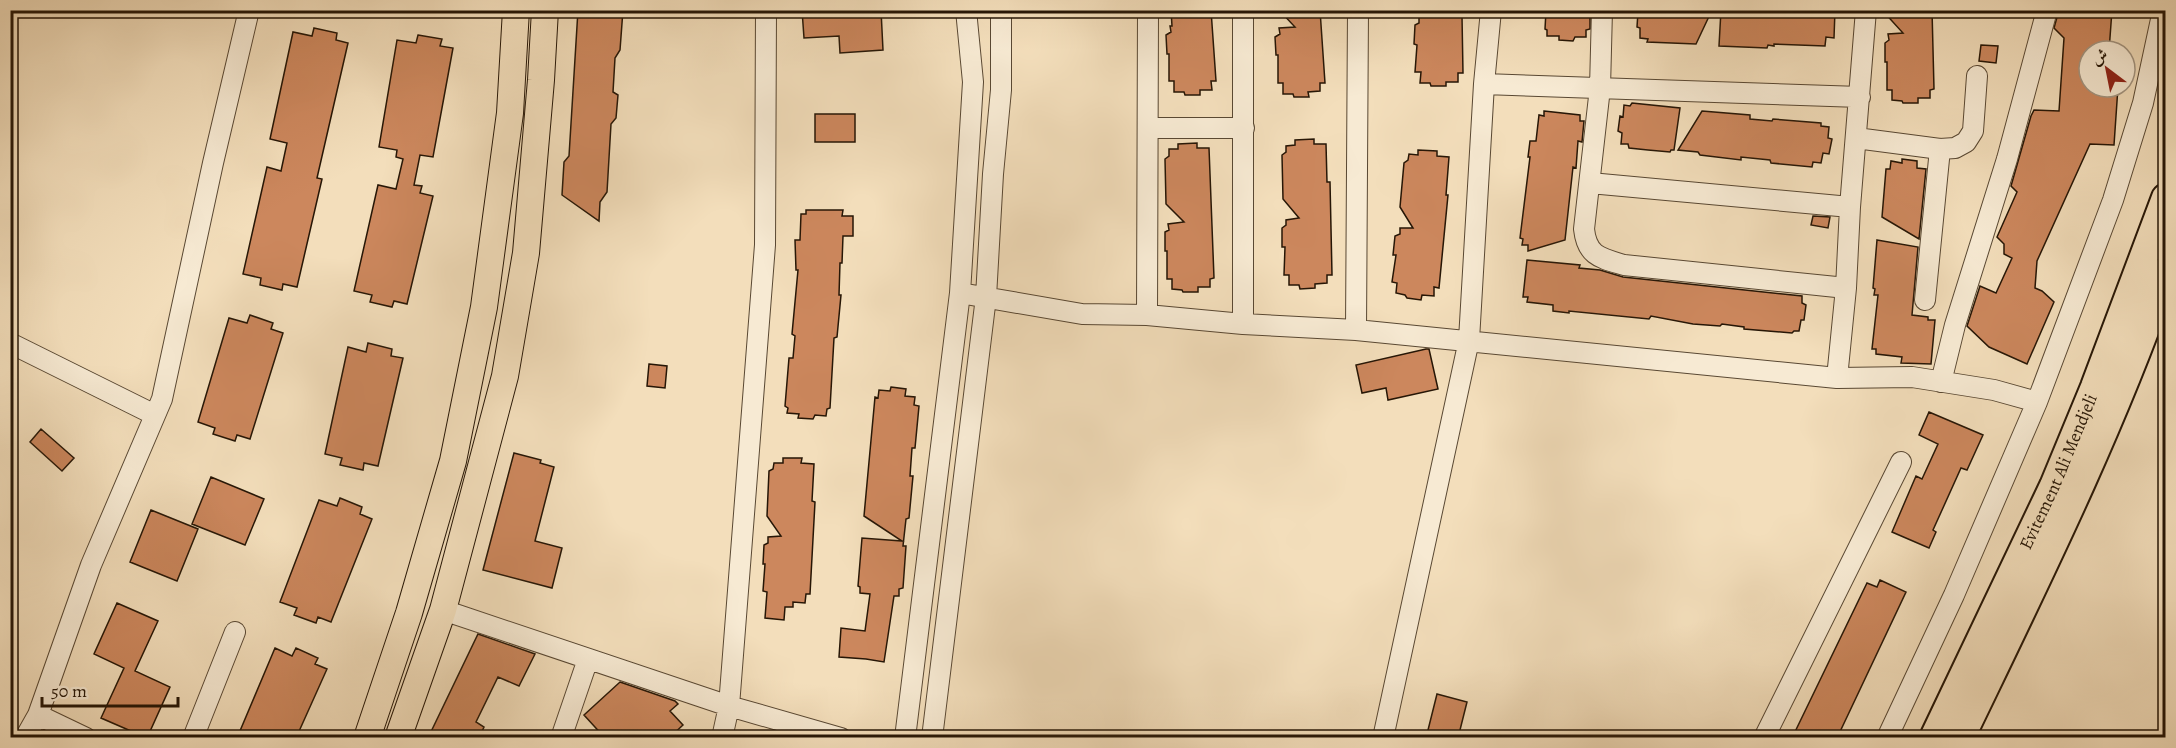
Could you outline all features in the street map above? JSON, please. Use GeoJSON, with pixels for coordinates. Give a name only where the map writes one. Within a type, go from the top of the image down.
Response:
{"type":"FeatureCollection","features":[{"type":"Feature","properties":{"kind":"highway","name":"Evitement Ali Mendjeli"},"geometry":{"type":"LineString","coordinates":[[1934,738],[2054,486],[2095,387],[2166,198]]}},
{"type":"Feature","properties":{"kind":"highway","name":"Evitement Ali Mendjeli"},"geometry":{"type":"LineString","coordinates":[[1960,738],[2092,459],[2143,337],[2166,270]]}},
{"type":"Feature","properties":{"kind":"main road"},"geometry":{"type":"LineString","coordinates":[[367,738],[409,613],[453,461],[484,307],[510,113],[516,10]]}},
{"type":"Feature","properties":{"kind":"main road"},"geometry":{"type":"LineString","coordinates":[[398,738],[443,610],[505,376],[526,253],[545,10]]}},
{"type":"Feature","properties":{"kind":"main road"},"geometry":{"type":"LineString","coordinates":[[512,78],[541,80]]}},
{"type":"Feature","properties":{"kind":"street"},"geometry":{"type":"LineString","coordinates":[[25,738],[38,715],[91,565],[162,399],[249,10]]}},
{"type":"Feature","properties":{"kind":"street"},"geometry":{"type":"LineString","coordinates":[[722,738],[729,706],[765,245],[766,10]]}},
{"type":"Feature","properties":{"kind":"street"},"geometry":{"type":"LineString","coordinates":[[905,738],[960,293],[973,82],[966,10]]}},
{"type":"Feature","properties":{"kind":"street"},"geometry":{"type":"LineString","coordinates":[[932,738],[986,297],[993,174],[1001,90],[1001,10]]}},
{"type":"Feature","properties":{"kind":"street"},"geometry":{"type":"LineString","coordinates":[[1147,315],[1148,10]]}},
{"type":"Feature","properties":{"kind":"street"},"geometry":{"type":"LineString","coordinates":[[1243,10],[1243,324]]}},
{"type":"Feature","properties":{"kind":"street"},"geometry":{"type":"LineString","coordinates":[[1356,330],[1359,10]]}},
{"type":"Feature","properties":{"kind":"street"},"geometry":{"type":"LineString","coordinates":[[1383,738],[1469,340],[1484,84],[1491,10]]}},
{"type":"Feature","properties":{"kind":"street"},"geometry":{"type":"LineString","coordinates":[[1602,10],[1600,88],[1584,229],[1586,243],[1600,258],[1624,265],[1846,288]]}},
{"type":"Feature","properties":{"kind":"street"},"geometry":{"type":"LineString","coordinates":[[1837,378],[1846,288],[1850,207],[1866,10]]}},
{"type":"Feature","properties":{"kind":"street"},"geometry":{"type":"LineString","coordinates":[[1941,382],[1955,325],[2007,159],[2047,10]]}},
{"type":"Feature","properties":{"kind":"street"},"geometry":{"type":"LineString","coordinates":[[1887,738],[1954,595],[2037,402],[2113,200],[2143,103],[2163,10]]}},
{"type":"Feature","properties":{"kind":"street"},"geometry":{"type":"LineString","coordinates":[[1856,138],[1940,149],[1954,148],[1966,142],[1973,131],[1977,76]]}},
{"type":"Feature","properties":{"kind":"street"},"geometry":{"type":"LineString","coordinates":[[1484,84],[1860,97]]}},
{"type":"Feature","properties":{"kind":"street"},"geometry":{"type":"LineString","coordinates":[[1148,128],[1244,128]]}},
{"type":"Feature","properties":{"kind":"street"},"geometry":{"type":"LineString","coordinates":[[1926,300],[1940,149]]}},
{"type":"Feature","properties":{"kind":"street"},"geometry":{"type":"LineString","coordinates":[[1590,183],[1850,207]]}},
{"type":"Feature","properties":{"kind":"street"},"geometry":{"type":"LineString","coordinates":[[960,293],[1082,314],[1147,315],[1243,324],[1356,330],[1837,378],[1912,377],[1994,390],[2037,402]]}},
{"type":"Feature","properties":{"kind":"street"},"geometry":{"type":"LineString","coordinates":[[10,344],[155,415]]}},
{"type":"Feature","properties":{"kind":"street"},"geometry":{"type":"LineString","coordinates":[[1764,738],[1901,462]]}},
{"type":"Feature","properties":{"kind":"street"},"geometry":{"type":"LineString","coordinates":[[443,610],[729,706],[842,738]]}},
{"type":"Feature","properties":{"kind":"street"},"geometry":{"type":"LineString","coordinates":[[193,738],[235,632]]}},
{"type":"Feature","properties":{"kind":"street"},"geometry":{"type":"LineString","coordinates":[[561,738],[588,658]]}},
{"type":"Feature","properties":{"kind":"street"},"geometry":{"type":"LineString","coordinates":[[38,715],[86,738]]}},
{"type":"Feature","properties":{"kind":"building"},"geometry":{"type":"Polygon","coordinates":[[[578,10],[623,10],[620,50],[615,58],[613,92],[618,95],[616,118],[611,124],[607,192],[600,202],[599,221],[562,195],[564,162],[569,156],[578,10]]]}},
{"type":"Feature","properties":{"kind":"building"},"geometry":{"type":"Polygon","coordinates":[[[802,10],[881,10],[883,50],[840,53],[839,36],[804,38],[802,10]]]}},
{"type":"Feature","properties":{"kind":"building"},"geometry":{"type":"Polygon","coordinates":[[[1171,10],[1211,10],[1216,81],[1211,81],[1212,90],[1200,90],[1200,95],[1174,92],[1174,81],[1169,81],[1166,35],[1171,32],[1171,10]]]}},
{"type":"Feature","properties":{"kind":"building"},"geometry":{"type":"Polygon","coordinates":[[[1279,10],[1320,10],[1325,83],[1320,83],[1320,91],[1308,92],[1309,97],[1283,94],[1283,83],[1278,83],[1278,55],[1276,55],[1275,37],[1280,34],[1279,28],[1295,27],[1279,10]]]}},
{"type":"Feature","properties":{"kind":"building"},"geometry":{"type":"Polygon","coordinates":[[[1429,10],[1451,10],[1451,16],[1462,16],[1463,73],[1458,73],[1458,82],[1446,82],[1446,86],[1420,83],[1421,72],[1415,72],[1417,45],[1414,44],[1415,25],[1419,23],[1419,17],[1430,16],[1429,10]]]}},
{"type":"Feature","properties":{"kind":"building"},"geometry":{"type":"Polygon","coordinates":[[[1590,10],[1590,29],[1586,30],[1586,37],[1575,37],[1573,41],[1559,40],[1559,36],[1547,36],[1546,11],[1590,10]]]}},
{"type":"Feature","properties":{"kind":"building"},"geometry":{"type":"Polygon","coordinates":[[[1645,10],[1712,10],[1696,44],[1647,42],[1648,39],[1640,38],[1640,28],[1637,27],[1638,12],[1645,12],[1645,10]]]}},
{"type":"Feature","properties":{"kind":"building"},"geometry":{"type":"Polygon","coordinates":[[[1721,10],[1835,10],[1834,38],[1826,37],[1825,46],[1774,44],[1774,46],[1768,45],[1767,48],[1719,46],[1721,10]]]}},
{"type":"Feature","properties":{"kind":"building"},"geometry":{"type":"Polygon","coordinates":[[[1882,10],[1932,10],[1934,89],[1930,90],[1930,98],[1918,98],[1918,103],[1892,100],[1892,90],[1887,90],[1885,43],[1889,40],[1888,34],[1903,33],[1882,10]]]}},
{"type":"Feature","properties":{"kind":"building"},"geometry":{"type":"Polygon","coordinates":[[[2059,10],[2112,10],[2110,39],[2077,39],[2077,99],[2117,99],[2114,145],[2090,144],[2037,261],[2035,288],[2054,302],[2027,364],[1989,347],[1967,326],[1980,286],[1996,293],[2012,258],[2004,254],[2004,244],[1997,237],[2017,192],[2011,186],[2031,116],[2034,110],[2059,111],[2064,38],[2054,28],[2059,10]]]}},
{"type":"Feature","properties":{"kind":"building"},"geometry":{"type":"Polygon","coordinates":[[[314,28],[337,33],[336,40],[348,43],[317,178],[322,179],[297,287],[283,284],[282,290],[260,285],[261,278],[243,274],[267,167],[281,171],[287,143],[270,139],[293,32],[312,36],[314,28]]]}},
{"type":"Feature","properties":{"kind":"building"},"geometry":{"type":"Polygon","coordinates":[[[418,35],[442,39],[440,46],[453,48],[433,157],[420,155],[414,185],[422,186],[420,193],[433,196],[407,304],[394,301],[392,307],[370,302],[372,295],[354,291],[378,185],[396,189],[403,159],[396,157],[397,150],[379,147],[397,40],[416,43],[418,35]]]}},
{"type":"Feature","properties":{"kind":"building"},"geometry":{"type":"Polygon","coordinates":[[[1981,45],[1998,46],[1996,63],[1979,61],[1981,45]]]}},
{"type":"Feature","properties":{"kind":"building"},"geometry":{"type":"Polygon","coordinates":[[[1632,103],[1680,108],[1674,150],[1670,152],[1629,148],[1628,144],[1621,144],[1622,133],[1618,131],[1620,116],[1623,117],[1624,105],[1630,106],[1632,103]]]}},
{"type":"Feature","properties":{"kind":"building"},"geometry":{"type":"Polygon","coordinates":[[[1544,111],[1580,115],[1580,121],[1584,121],[1582,142],[1578,141],[1576,168],[1573,167],[1565,240],[1528,251],[1528,245],[1522,245],[1523,239],[1520,238],[1530,157],[1528,157],[1530,141],[1536,141],[1539,115],[1544,116],[1544,111]]]}},
{"type":"Feature","properties":{"kind":"building"},"geometry":{"type":"Polygon","coordinates":[[[1702,111],[1750,115],[1750,119],[1821,123],[1821,126],[1829,127],[1828,138],[1832,139],[1829,154],[1823,153],[1821,163],[1813,162],[1812,167],[1771,163],[1770,160],[1741,157],[1741,160],[1700,155],[1698,152],[1678,150],[1702,111]]]}},
{"type":"Feature","properties":{"kind":"building"},"geometry":{"type":"Polygon","coordinates":[[[815,114],[855,114],[855,142],[815,142],[815,114]]]}},
{"type":"Feature","properties":{"kind":"building"},"geometry":{"type":"Polygon","coordinates":[[[1314,139],[1314,144],[1326,144],[1327,182],[1330,182],[1332,275],[1327,275],[1327,283],[1315,284],[1315,288],[1300,289],[1299,285],[1289,285],[1289,275],[1284,275],[1285,247],[1282,247],[1282,228],[1286,225],[1286,220],[1299,218],[1283,199],[1282,155],[1286,152],[1286,146],[1295,145],[1295,140],[1314,139]]]}},
{"type":"Feature","properties":{"kind":"building"},"geometry":{"type":"Polygon","coordinates":[[[1197,143],[1197,148],[1209,148],[1214,278],[1210,279],[1210,287],[1198,287],[1198,292],[1183,292],[1172,289],[1172,279],[1167,279],[1165,232],[1169,230],[1168,224],[1184,222],[1166,204],[1165,159],[1169,156],[1169,149],[1178,149],[1178,144],[1197,143]]]}},
{"type":"Feature","properties":{"kind":"building"},"geometry":{"type":"Polygon","coordinates":[[[1418,150],[1437,151],[1437,156],[1449,157],[1446,195],[1448,195],[1439,288],[1434,287],[1434,296],[1422,295],[1421,300],[1407,298],[1405,295],[1396,293],[1397,283],[1392,282],[1396,255],[1393,255],[1395,236],[1400,234],[1400,228],[1413,228],[1400,207],[1404,163],[1408,160],[1409,154],[1418,155],[1418,150]]]}},
{"type":"Feature","properties":{"kind":"building"},"geometry":{"type":"Polygon","coordinates":[[[1902,159],[1917,161],[1917,168],[1926,169],[1919,239],[1882,217],[1886,169],[1890,169],[1891,161],[1902,163],[1902,159]]]}},
{"type":"Feature","properties":{"kind":"building"},"geometry":{"type":"Polygon","coordinates":[[[806,210],[843,210],[842,216],[853,216],[853,236],[843,236],[842,263],[840,263],[839,295],[841,295],[837,337],[834,338],[830,408],[827,409],[826,416],[815,415],[813,419],[798,418],[799,414],[787,413],[788,408],[785,406],[789,358],[793,358],[795,336],[792,334],[798,270],[796,270],[795,240],[800,240],[801,214],[806,214],[806,210]]]}},
{"type":"Feature","properties":{"kind":"building"},"geometry":{"type":"Polygon","coordinates":[[[1813,216],[1830,217],[1828,228],[1811,225],[1813,216]]]}},
{"type":"Feature","properties":{"kind":"building"},"geometry":{"type":"Polygon","coordinates":[[[1877,240],[1918,247],[1912,315],[1935,320],[1931,364],[1901,363],[1902,357],[1876,354],[1876,349],[1872,349],[1878,295],[1874,295],[1875,289],[1873,288],[1877,240]]]}},
{"type":"Feature","properties":{"kind":"building"},"geometry":{"type":"Polygon","coordinates":[[[1527,260],[1580,265],[1579,268],[1600,270],[1623,277],[1802,296],[1802,303],[1806,305],[1804,320],[1801,320],[1799,331],[1792,333],[1744,329],[1744,327],[1722,324],[1720,326],[1693,324],[1651,316],[1649,319],[1553,311],[1553,305],[1527,302],[1528,297],[1523,297],[1527,260]]]}},
{"type":"Feature","properties":{"kind":"building"},"geometry":{"type":"Polygon","coordinates":[[[250,315],[273,323],[271,329],[283,333],[250,439],[237,435],[235,441],[213,434],[215,428],[198,422],[229,318],[247,323],[250,315]]]}},
{"type":"Feature","properties":{"kind":"building"},"geometry":{"type":"Polygon","coordinates":[[[368,343],[392,349],[391,356],[403,358],[378,466],[364,463],[363,470],[340,465],[342,458],[325,454],[348,347],[366,352],[368,343]]]}},
{"type":"Feature","properties":{"kind":"building"},"geometry":{"type":"Polygon","coordinates":[[[1429,349],[1438,389],[1388,400],[1386,388],[1362,393],[1356,365],[1429,349]]]}},
{"type":"Feature","properties":{"kind":"building"},"geometry":{"type":"Polygon","coordinates":[[[649,364],[667,366],[665,388],[647,386],[649,364]]]}},
{"type":"Feature","properties":{"kind":"building"},"geometry":{"type":"Polygon","coordinates":[[[891,387],[906,389],[905,396],[915,397],[914,405],[919,406],[915,448],[912,448],[910,476],[913,476],[909,518],[906,519],[903,546],[906,546],[903,588],[899,589],[899,596],[894,596],[884,662],[839,657],[841,628],[865,631],[870,594],[860,593],[858,586],[862,538],[902,541],[864,516],[875,397],[878,398],[879,390],[890,391],[891,387]]]}},
{"type":"Feature","properties":{"kind":"building"},"geometry":{"type":"Polygon","coordinates":[[[1929,412],[1983,435],[1967,470],[1961,468],[1933,530],[1936,532],[1929,548],[1892,532],[1916,476],[1922,479],[1938,444],[1919,435],[1929,412]]]}},
{"type":"Feature","properties":{"kind":"building"},"geometry":{"type":"Polygon","coordinates":[[[41,429],[74,458],[62,471],[30,442],[41,429]]]}},
{"type":"Feature","properties":{"kind":"building"},"geometry":{"type":"Polygon","coordinates":[[[514,453],[541,460],[540,463],[554,467],[535,541],[562,548],[552,588],[483,570],[514,453]]]}},
{"type":"Feature","properties":{"kind":"building"},"geometry":{"type":"Polygon","coordinates":[[[783,458],[802,458],[801,463],[814,464],[812,501],[815,502],[810,594],[806,594],[805,603],[793,602],[793,607],[785,607],[784,620],[765,618],[767,592],[763,591],[764,545],[768,543],[768,537],[781,536],[767,516],[769,471],[773,469],[774,463],[783,463],[783,458]]]}},
{"type":"Feature","properties":{"kind":"building"},"geometry":{"type":"Polygon","coordinates":[[[211,477],[264,499],[245,545],[192,524],[211,477]]]}},
{"type":"Feature","properties":{"kind":"building"},"geometry":{"type":"Polygon","coordinates":[[[340,498],[362,507],[360,514],[372,519],[331,622],[318,617],[316,623],[294,615],[297,608],[280,602],[319,500],[337,506],[340,498]]]}},
{"type":"Feature","properties":{"kind":"building"},"geometry":{"type":"Polygon","coordinates":[[[151,510],[198,529],[177,581],[130,562],[151,510]]]}},
{"type":"Feature","properties":{"kind":"building"},"geometry":{"type":"Polygon","coordinates":[[[1880,580],[1906,592],[1837,738],[1792,738],[1867,583],[1877,587],[1880,580]]]}},
{"type":"Feature","properties":{"kind":"building"},"geometry":{"type":"Polygon","coordinates":[[[117,603],[158,621],[135,671],[170,687],[147,738],[101,718],[124,668],[94,654],[117,603]]]}},
{"type":"Feature","properties":{"kind":"building"},"geometry":{"type":"Polygon","coordinates":[[[478,634],[535,654],[519,686],[498,677],[476,722],[484,727],[479,738],[428,738],[478,634]]]}},
{"type":"Feature","properties":{"kind":"building"},"geometry":{"type":"Polygon","coordinates":[[[275,648],[292,656],[296,648],[318,658],[315,664],[327,669],[296,738],[237,738],[275,648]]]}},
{"type":"Feature","properties":{"kind":"building"},"geometry":{"type":"Polygon","coordinates":[[[620,682],[675,701],[678,704],[670,711],[683,725],[669,738],[605,738],[584,715],[620,682]]]}},
{"type":"Feature","properties":{"kind":"building"},"geometry":{"type":"Polygon","coordinates":[[[1437,694],[1467,702],[1458,738],[1426,738],[1437,694]]]}}]}
